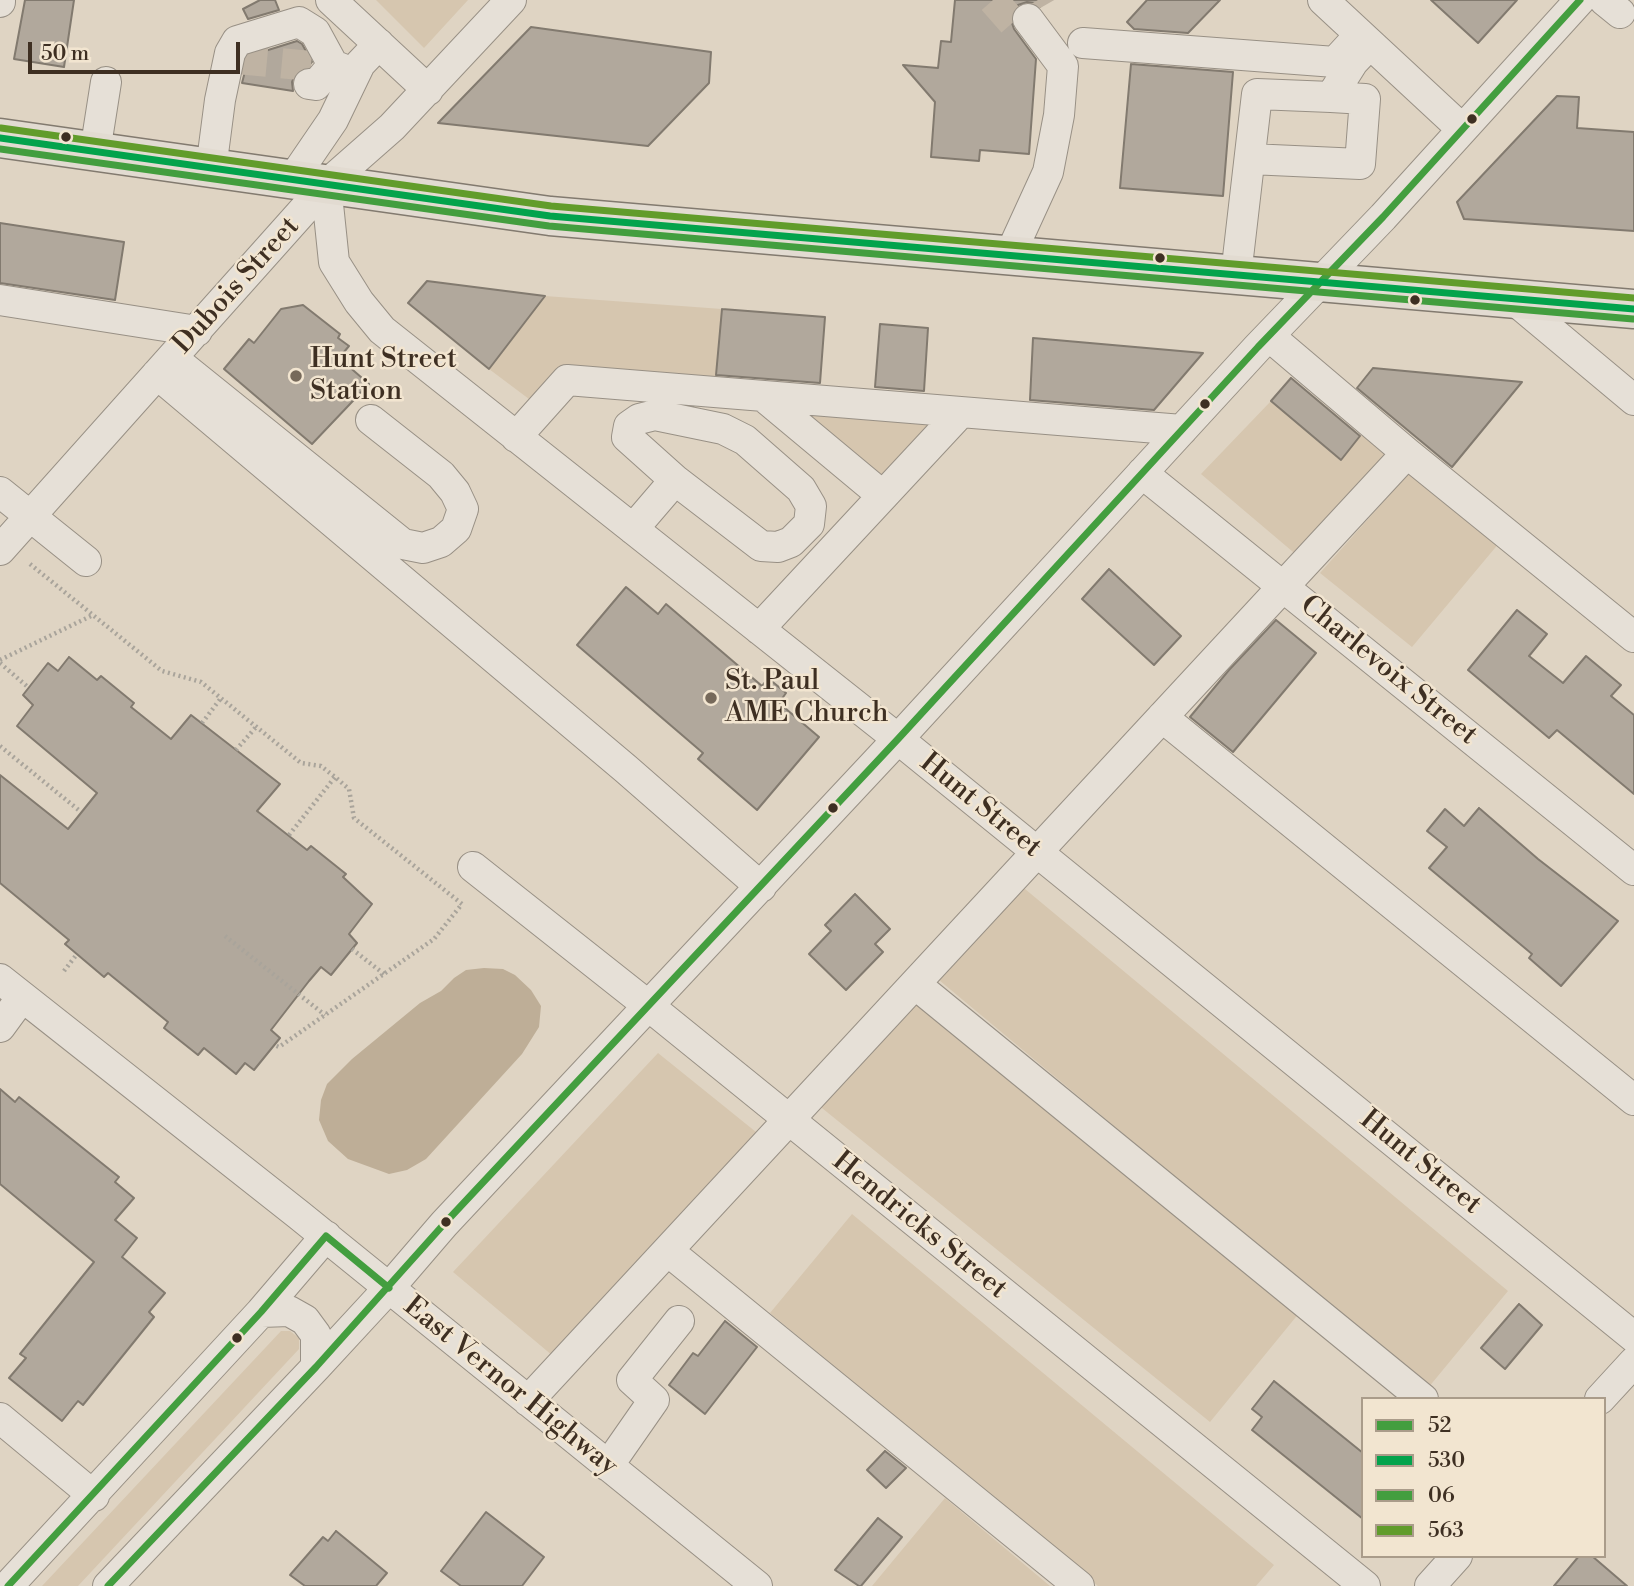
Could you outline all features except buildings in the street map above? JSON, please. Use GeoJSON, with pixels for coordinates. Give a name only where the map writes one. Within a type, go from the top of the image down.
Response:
{"type":"FeatureCollection","features":[{"type":"Feature","properties":{"kind":"main road"},"geometry":{"type":"LineString","coordinates":[[0,138],[550,216],[1634,309]]}},
{"type":"Feature","properties":{"kind":"street"},"geometry":{"type":"LineString","coordinates":[[331,0],[428,90]]}},
{"type":"Feature","properties":{"kind":"street","name":"Dubois Street"},"geometry":{"type":"LineString","coordinates":[[0,550],[197,331],[309,182],[392,127],[511,0]]}},
{"type":"Feature","properties":{"kind":"street"},"geometry":{"type":"LineString","coordinates":[[108,1586],[316,1367],[453,1215],[650,1007],[1269,336],[1383,217],[1580,0]]}},
{"type":"Feature","properties":{"kind":"street"},"geometry":{"type":"LineString","coordinates":[[1326,1],[1462,129]]}},
{"type":"Feature","properties":{"kind":"street"},"geometry":{"type":"LineString","coordinates":[[1010,255],[1045,179],[1052,157],[1063,66],[1028,17]]}},
{"type":"Feature","properties":{"kind":"street"},"geometry":{"type":"LineString","coordinates":[[211,169],[220,100],[232,67],[237,41],[299,22],[315,32],[327,72],[333,120],[309,182]]}},
{"type":"Feature","properties":{"kind":"street"},"geometry":{"type":"LineString","coordinates":[[1083,43],[1335,62],[1365,39]]}},
{"type":"Feature","properties":{"kind":"street"},"geometry":{"type":"LineString","coordinates":[[1331,97],[1365,39]]}},
{"type":"Feature","properties":{"kind":"street"},"geometry":{"type":"LineString","coordinates":[[327,72],[360,64],[379,44]]}},
{"type":"Feature","properties":{"kind":"street"},"geometry":{"type":"LineString","coordinates":[[95,152],[106,82]]}},
{"type":"Feature","properties":{"kind":"street"},"geometry":{"type":"LineString","coordinates":[[1236,275],[1257,94],[1364,99],[1360,164],[1250,159]]}},
{"type":"Feature","properties":{"kind":"street","name":"Hunt Street"},"geometry":{"type":"LineString","coordinates":[[309,182],[334,262],[359,302],[382,330],[898,739],[1634,1337]]}},
{"type":"Feature","properties":{"kind":"street"},"geometry":{"type":"LineString","coordinates":[[1512,298],[1634,400]]}},
{"type":"Feature","properties":{"kind":"street"},"geometry":{"type":"LineString","coordinates":[[0,300],[197,331]]}},
{"type":"Feature","properties":{"kind":"street"},"geometry":{"type":"LineString","coordinates":[[1269,336],[1407,453],[1634,637]]}},
{"type":"Feature","properties":{"kind":"street"},"geometry":{"type":"LineString","coordinates":[[165,366],[403,544],[423,548],[441,542],[456,529],[463,509],[455,492],[441,475],[371,420]]}},
{"type":"Feature","properties":{"kind":"street"},"geometry":{"type":"LineString","coordinates":[[165,366],[761,887]]}},
{"type":"Feature","properties":{"kind":"street"},"geometry":{"type":"LineString","coordinates":[[516,437],[567,380],[1182,430]]}},
{"type":"Feature","properties":{"kind":"street"},"geometry":{"type":"LineString","coordinates":[[763,396],[883,496]]}},
{"type":"Feature","properties":{"kind":"street"},"geometry":{"type":"LineString","coordinates":[[759,629],[961,412]]}},
{"type":"Feature","properties":{"kind":"street"},"geometry":{"type":"LineString","coordinates":[[655,415],[723,429],[745,440],[801,489],[811,506],[808,524],[791,542],[778,547],[761,546],[675,481],[627,437],[629,426],[639,419],[655,415]]}},
{"type":"Feature","properties":{"kind":"street"},"geometry":{"type":"LineString","coordinates":[[528,1401],[1407,453]]}},
{"type":"Feature","properties":{"kind":"street","name":"Charlevoix Street"},"geometry":{"type":"LineString","coordinates":[[1142,473],[1634,870]]}},
{"type":"Feature","properties":{"kind":"street"},"geometry":{"type":"LineString","coordinates":[[633,530],[675,481]]}},
{"type":"Feature","properties":{"kind":"street"},"geometry":{"type":"LineString","coordinates":[[0,492],[86,561]]}},
{"type":"Feature","properties":{"kind":"street"},"geometry":{"type":"LineString","coordinates":[[1163,717],[1634,1100]]}},
{"type":"Feature","properties":{"kind":"street","name":"Hendricks Street"},"geometry":{"type":"LineString","coordinates":[[473,867],[1365,1586]]}},
{"type":"Feature","properties":{"kind":"street"},"geometry":{"type":"LineString","coordinates":[[915,984],[1421,1397]]}},
{"type":"Feature","properties":{"kind":"street"},"geometry":{"type":"LineString","coordinates":[[0,1027],[11,988]]}},
{"type":"Feature","properties":{"kind":"street","name":"East Vernor Highway"},"geometry":{"type":"LineString","coordinates":[[11,988],[326,1236],[757,1586]]}},
{"type":"Feature","properties":{"kind":"street"},"geometry":{"type":"LineString","coordinates":[[8,1586],[94,1496],[261,1312],[326,1236]]}},
{"type":"Feature","properties":{"kind":"street"},"geometry":{"type":"LineString","coordinates":[[668,1251],[1079,1586]]}},
{"type":"Feature","properties":{"kind":"street"},"geometry":{"type":"LineString","coordinates":[[261,1312],[289,1311],[305,1320],[316,1335],[316,1367]]}},
{"type":"Feature","properties":{"kind":"street"},"geometry":{"type":"LineString","coordinates":[[608,1466],[654,1400],[632,1380],[679,1321]]}},
{"type":"Feature","properties":{"kind":"street"},"geometry":{"type":"LineString","coordinates":[[1602,1397],[1634,1362]]}},
{"type":"Feature","properties":{"kind":"street"},"geometry":{"type":"LineString","coordinates":[[0,1418],[94,1496]]}},
{"type":"Feature","properties":{"kind":"street"},"geometry":{"type":"LineString","coordinates":[[1430,1586],[1455,1558]]}},
{"type":"Feature","properties":{"kind":"path"},"geometry":{"type":"LineString","coordinates":[[30,564],[162,671],[201,682],[301,764],[321,766],[335,777],[349,789],[354,818],[462,904],[434,939],[279,1047],[274,1045]]}},
{"type":"Feature","properties":{"kind":"path"},"geometry":{"type":"LineString","coordinates":[[29,688],[0,662],[93,615]]}},
{"type":"Feature","properties":{"kind":"path"},"geometry":{"type":"LineString","coordinates":[[202,723],[221,698]]}},
{"type":"Feature","properties":{"kind":"path"},"geometry":{"type":"LineString","coordinates":[[236,750],[256,727]]}},
{"type":"Feature","properties":{"kind":"path"},"geometry":{"type":"LineString","coordinates":[[0,746],[81,812]]}},
{"type":"Feature","properties":{"kind":"path"},"geometry":{"type":"LineString","coordinates":[[289,835],[335,777]]}},
{"type":"Feature","properties":{"kind":"path"},"geometry":{"type":"LineString","coordinates":[[225,936],[325,1015]]}},
{"type":"Feature","properties":{"kind":"path"},"geometry":{"type":"LineString","coordinates":[[352,948],[384,974]]}},
{"type":"Feature","properties":{"kind":"path"},"geometry":{"type":"LineString","coordinates":[[64,971],[77,954]]}},
{"type":"Feature","properties":{"kind":"shaded area"},"geometry":{"type":"Polygon","coordinates":[[[376,0],[468,0],[424,48],[376,0]]]}},
{"type":"Feature","properties":{"kind":"shaded area"},"geometry":{"type":"Polygon","coordinates":[[[545,296],[722,309],[715,392],[567,380],[541,408],[489,369],[545,296]]]}},
{"type":"Feature","properties":{"kind":"shaded area"},"geometry":{"type":"Polygon","coordinates":[[[1271,401],[1340,460],[1366,430],[1393,453],[1299,557],[1201,474],[1271,401]]]}},
{"type":"Feature","properties":{"kind":"shaded area"},"geometry":{"type":"Polygon","coordinates":[[[801,411],[940,417],[882,479],[801,411]]]}},
{"type":"Feature","properties":{"kind":"shaded area"},"geometry":{"type":"Polygon","coordinates":[[[1411,471],[1500,542],[1412,647],[1320,573],[1411,471]]]}},
{"type":"Feature","properties":{"kind":"shaded area"},"geometry":{"type":"Polygon","coordinates":[[[1019,884],[1508,1291],[1428,1388],[939,980],[1019,884]]]}},
{"type":"Feature","properties":{"kind":"shaded area"},"geometry":{"type":"Polygon","coordinates":[[[503,969],[515,975],[531,990],[541,1006],[539,1027],[522,1054],[426,1159],[407,1170],[389,1174],[348,1159],[328,1141],[319,1120],[321,1100],[327,1084],[352,1059],[420,1003],[441,991],[466,970],[503,969]]]}},
{"type":"Feature","properties":{"kind":"shaded area"},"geometry":{"type":"Polygon","coordinates":[[[914,1002],[1300,1312],[1210,1422],[817,1104],[914,1002]]]}},
{"type":"Feature","properties":{"kind":"shaded area"},"geometry":{"type":"Polygon","coordinates":[[[658,1053],[756,1132],[553,1356],[453,1272],[658,1053]]]}},
{"type":"Feature","properties":{"kind":"shaded area"},"geometry":{"type":"Polygon","coordinates":[[[852,1214],[1274,1565],[1256,1586],[1098,1586],[770,1313],[852,1214]]]}},
{"type":"Feature","properties":{"kind":"shaded area"},"geometry":{"type":"Polygon","coordinates":[[[281,1331],[290,1331],[299,1338],[299,1349],[78,1586],[42,1586],[281,1331]]]}},
{"type":"Feature","properties":{"kind":"shaded area"},"geometry":{"type":"Polygon","coordinates":[[[945,1498],[1050,1586],[872,1586],[945,1498]]]}},
{"type":"Feature","properties":{"kind":"tunnel"},"geometry":{"type":"LineString","coordinates":[[993,0],[1014,24]]}},
{"type":"Feature","properties":{"kind":"tunnel"},"geometry":{"type":"LineString","coordinates":[[1038,0],[1042,7]]}},
{"type":"Feature","properties":{"kind":"tunnel"},"geometry":{"type":"LineString","coordinates":[[237,59],[311,66]]}},
{"type":"Feature","properties":{"kind":"transit line","name":"52"},"geometry":{"type":"LineString","coordinates":[[108,1586],[316,1367],[444,1224],[898,739],[1258,347],[1383,217],[1580,0]]}},
{"type":"Feature","properties":{"kind":"transit line","name":"563"},"geometry":{"type":"LineString","coordinates":[[1,128],[551,206],[1634,298]]}},
{"type":"Feature","properties":{"kind":"transit line","name":"530"},"geometry":{"type":"LineString","coordinates":[[0,138],[550,216],[1634,309]]}},
{"type":"Feature","properties":{"kind":"transit line","name":"06"},"geometry":{"type":"LineString","coordinates":[[0,149],[549,226],[1633,319]]}},
{"type":"Feature","properties":{"kind":"transit line","name":"52"},"geometry":{"type":"LineString","coordinates":[[8,1586],[261,1312],[326,1236],[389,1288]]}},
{"type":"Feature","properties":{"kind":"place","name":"Hunt Street Station"},"geometry":{"type":"Point","coordinates":[296,376]}},
{"type":"Feature","properties":{"kind":"place","name":"St. Paul AME Church"},"geometry":{"type":"Point","coordinates":[711,698]}}]}
